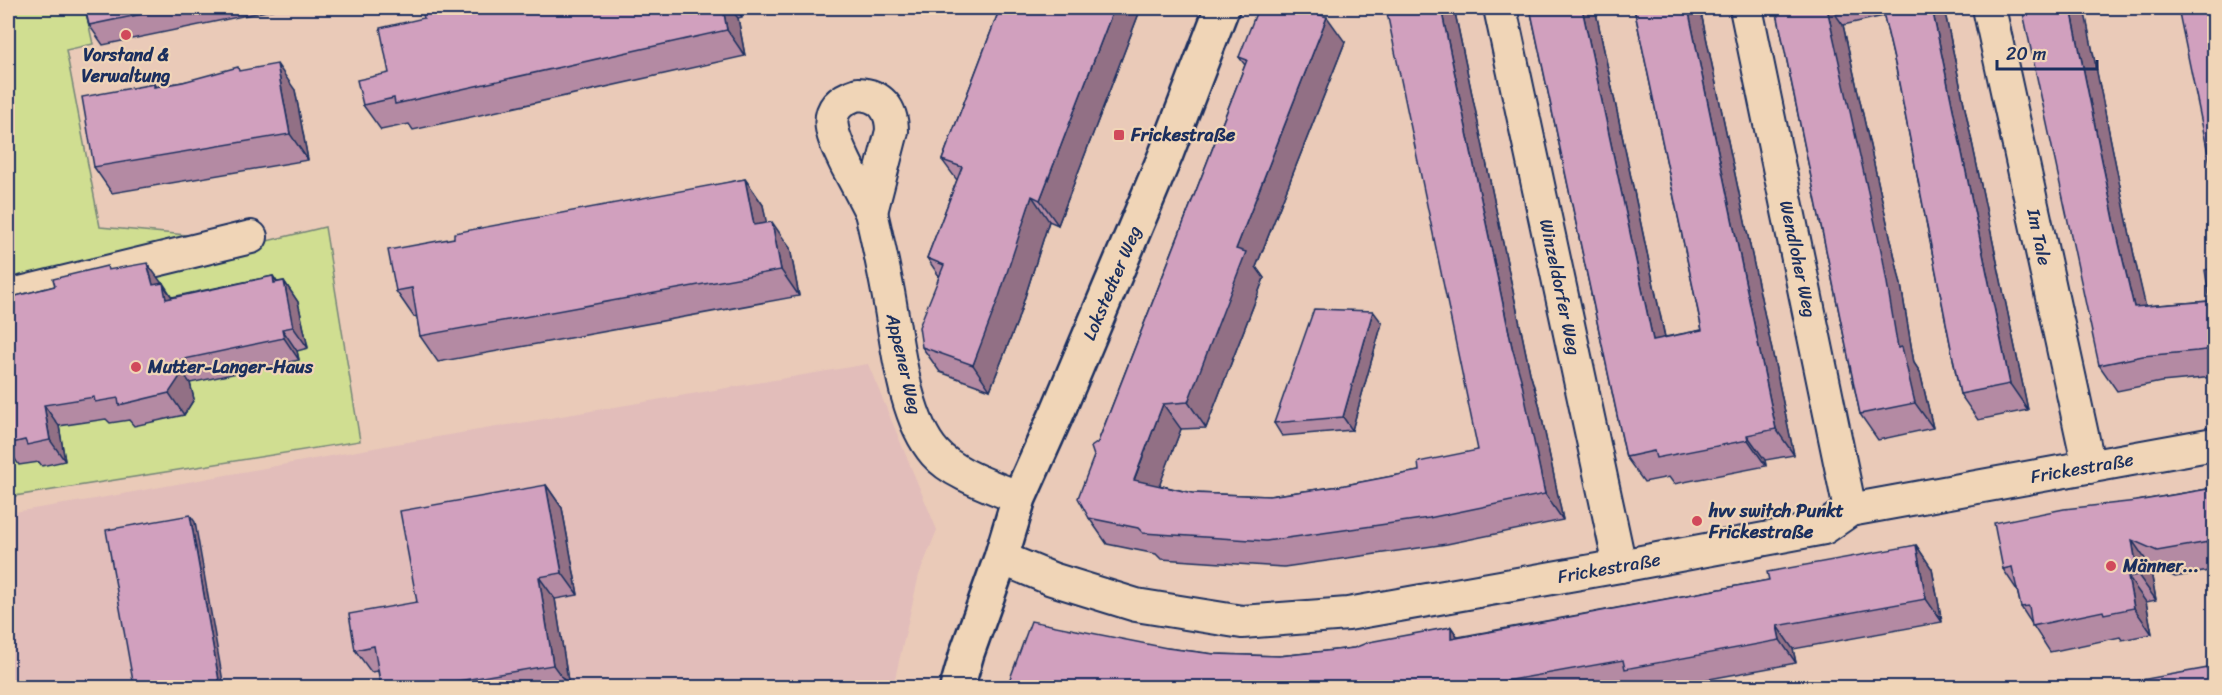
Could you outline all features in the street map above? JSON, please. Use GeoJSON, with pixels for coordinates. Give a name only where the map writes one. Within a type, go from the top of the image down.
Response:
{"type":"FeatureCollection","features":[{"type":"Feature","properties":{"kind":"main road","name":"Lokstedter Weg"},"geometry":{"type":"LineString","coordinates":[[957,687],[1019,498],[1166,154],[1222,8]]}},
{"type":"Feature","properties":{"kind":"street","name":"Winzeldorfer Weg"},"geometry":{"type":"LineString","coordinates":[[1500,8],[1620,566]]}},
{"type":"Feature","properties":{"kind":"street","name":"Wendloher Weg"},"geometry":{"type":"LineString","coordinates":[[1746,8],[1850,510]]}},
{"type":"Feature","properties":{"kind":"street","name":"Im Tale"},"geometry":{"type":"LineString","coordinates":[[1989,8],[2089,467]]}},
{"type":"Feature","properties":{"kind":"street","name":"Appener Weg"},"geometry":{"type":"LineString","coordinates":[[871,212],[906,390],[921,435],[936,455],[957,469],[1019,498]]}},
{"type":"Feature","properties":{"kind":"street"},"geometry":{"type":"LineString","coordinates":[[8,296],[251,237]]}},
{"type":"Feature","properties":{"kind":"street","name":"Frickestraße"},"geometry":{"type":"LineString","coordinates":[[1001,558],[1052,579],[1136,605],[1242,622],[1348,614],[1824,528],[1850,510],[2214,444]]}},
{"type":"Feature","properties":{"kind":"shaded area"},"geometry":{"type":"Polygon","coordinates":[[[868,364],[937,530],[919,575],[893,687],[8,688],[8,513],[868,364]]]}},
{"type":"Feature","properties":{"kind":"green space"},"geometry":{"type":"Polygon","coordinates":[[[8,8],[85,8],[93,44],[66,50],[100,227],[263,242],[325,227],[360,441],[8,497],[8,8]]]}},
{"type":"Feature","properties":{"kind":"building"},"geometry":{"type":"Polygon","coordinates":[[[85,8],[171,8],[89,25],[85,8]]]}},
{"type":"Feature","properties":{"kind":"building"},"geometry":{"type":"Polygon","coordinates":[[[456,8],[456,11],[474,8],[723,8],[727,30],[395,104],[394,98],[363,105],[357,80],[389,73],[380,28],[424,18],[422,10],[456,8]]]}},
{"type":"Feature","properties":{"kind":"building"},"geometry":{"type":"Polygon","coordinates":[[[1000,8],[1114,8],[1040,200],[1032,196],[999,297],[973,365],[922,347],[919,327],[944,265],[927,258],[962,167],[942,160],[1000,8]]]}},
{"type":"Feature","properties":{"kind":"building"},"geometry":{"type":"Polygon","coordinates":[[[1258,8],[1299,8],[1327,17],[1236,249],[1246,252],[1188,402],[1163,404],[1134,480],[1192,493],[1269,496],[1340,486],[1419,471],[1418,462],[1478,450],[1386,8],[1441,8],[1545,494],[1429,518],[1266,541],[1143,533],[1138,528],[1089,518],[1078,498],[1094,456],[1091,447],[1098,442],[1247,60],[1239,57],[1258,8]]]}},
{"type":"Feature","properties":{"kind":"building"},"geometry":{"type":"Polygon","coordinates":[[[1530,8],[1582,8],[1653,340],[1702,330],[1634,8],[1688,8],[1776,429],[1747,435],[1748,440],[1656,458],[1654,451],[1626,457],[1530,8]]]}},
{"type":"Feature","properties":{"kind":"building"},"geometry":{"type":"Polygon","coordinates":[[[1776,8],[1827,8],[1883,259],[1898,348],[1902,347],[1915,403],[1860,414],[1776,8]]]}},
{"type":"Feature","properties":{"kind":"building"},"geometry":{"type":"Polygon","coordinates":[[[1882,8],[1932,8],[2010,384],[1960,394],[1896,68],[1882,8]]]}},
{"type":"Feature","properties":{"kind":"building"},"geometry":{"type":"Polygon","coordinates":[[[2022,8],[2071,8],[2134,307],[2210,301],[2205,270],[2214,268],[2214,349],[2143,356],[2099,365],[2022,8]]]}},
{"type":"Feature","properties":{"kind":"building"},"geometry":{"type":"Polygon","coordinates":[[[2178,8],[2214,8],[2214,182],[2178,8]]]}},
{"type":"Feature","properties":{"kind":"building"},"geometry":{"type":"Polygon","coordinates":[[[277,64],[290,134],[94,167],[82,97],[154,84],[154,87],[183,82],[238,67],[239,71],[277,64]]]}},
{"type":"Feature","properties":{"kind":"building"},"geometry":{"type":"Polygon","coordinates":[[[745,179],[754,225],[772,222],[781,270],[420,336],[412,288],[396,291],[388,250],[454,238],[454,233],[745,179]]]}},
{"type":"Feature","properties":{"kind":"building","name":"Mutter-Langer-Haus"},"geometry":{"type":"Polygon","coordinates":[[[147,263],[153,285],[163,283],[166,299],[273,276],[274,283],[284,281],[293,327],[282,329],[284,338],[175,361],[179,378],[169,393],[119,405],[118,398],[95,402],[94,397],[44,405],[50,440],[27,445],[25,440],[8,444],[8,298],[55,286],[53,279],[107,266],[108,270],[147,263]]]}},
{"type":"Feature","properties":{"kind":"building"},"geometry":{"type":"Polygon","coordinates":[[[1314,309],[1373,311],[1343,417],[1274,423],[1314,309]]]}},
{"type":"Feature","properties":{"kind":"building"},"geometry":{"type":"Polygon","coordinates":[[[546,485],[562,573],[539,577],[553,665],[423,687],[381,687],[374,646],[355,650],[349,614],[417,602],[400,511],[546,485]]]}},
{"type":"Feature","properties":{"kind":"building"},"geometry":{"type":"Polygon","coordinates":[[[2214,488],[2214,541],[2157,551],[2132,540],[2138,575],[2128,577],[2134,608],[2104,614],[2103,611],[2032,626],[2029,606],[2021,607],[2012,567],[2003,569],[1994,523],[2064,509],[2137,501],[2214,488]]]}},
{"type":"Feature","properties":{"kind":"building"},"geometry":{"type":"Polygon","coordinates":[[[190,515],[220,686],[134,687],[106,530],[190,515]]]}},
{"type":"Feature","properties":{"kind":"building"},"geometry":{"type":"Polygon","coordinates":[[[1916,545],[1926,599],[1777,626],[1780,640],[1625,669],[1623,660],[1472,687],[1007,687],[1031,621],[1167,648],[1214,654],[1279,656],[1354,648],[1369,642],[1451,627],[1451,639],[1769,580],[1767,572],[1916,545]]]}},
{"type":"Feature","properties":{"kind":"building"},"geometry":{"type":"Polygon","coordinates":[[[2214,667],[2214,687],[2102,687],[2214,667]]]}},
{"type":"Feature","properties":{"kind":"building"},"geometry":{"type":"Polygon","coordinates":[[[2029,681],[2030,687],[1991,687],[2029,681]]]}},
{"type":"Feature","properties":{"kind":"place","name":"Vorstand & Verwaltung"},"geometry":{"type":"Point","coordinates":[126,35]}},
{"type":"Feature","properties":{"kind":"place","name":"Frickestraße"},"geometry":{"type":"Point","coordinates":[1119,135]}},
{"type":"Feature","properties":{"kind":"place","name":"Mutter-Langer-Haus"},"geometry":{"type":"Point","coordinates":[136,367]}},
{"type":"Feature","properties":{"kind":"place","name":"hvv switch Punkt Frickestraße"},"geometry":{"type":"Point","coordinates":[1697,521]}},
{"type":"Feature","properties":{"kind":"place","name":"Männer..."},"geometry":{"type":"Point","coordinates":[2111,566]}}]}
